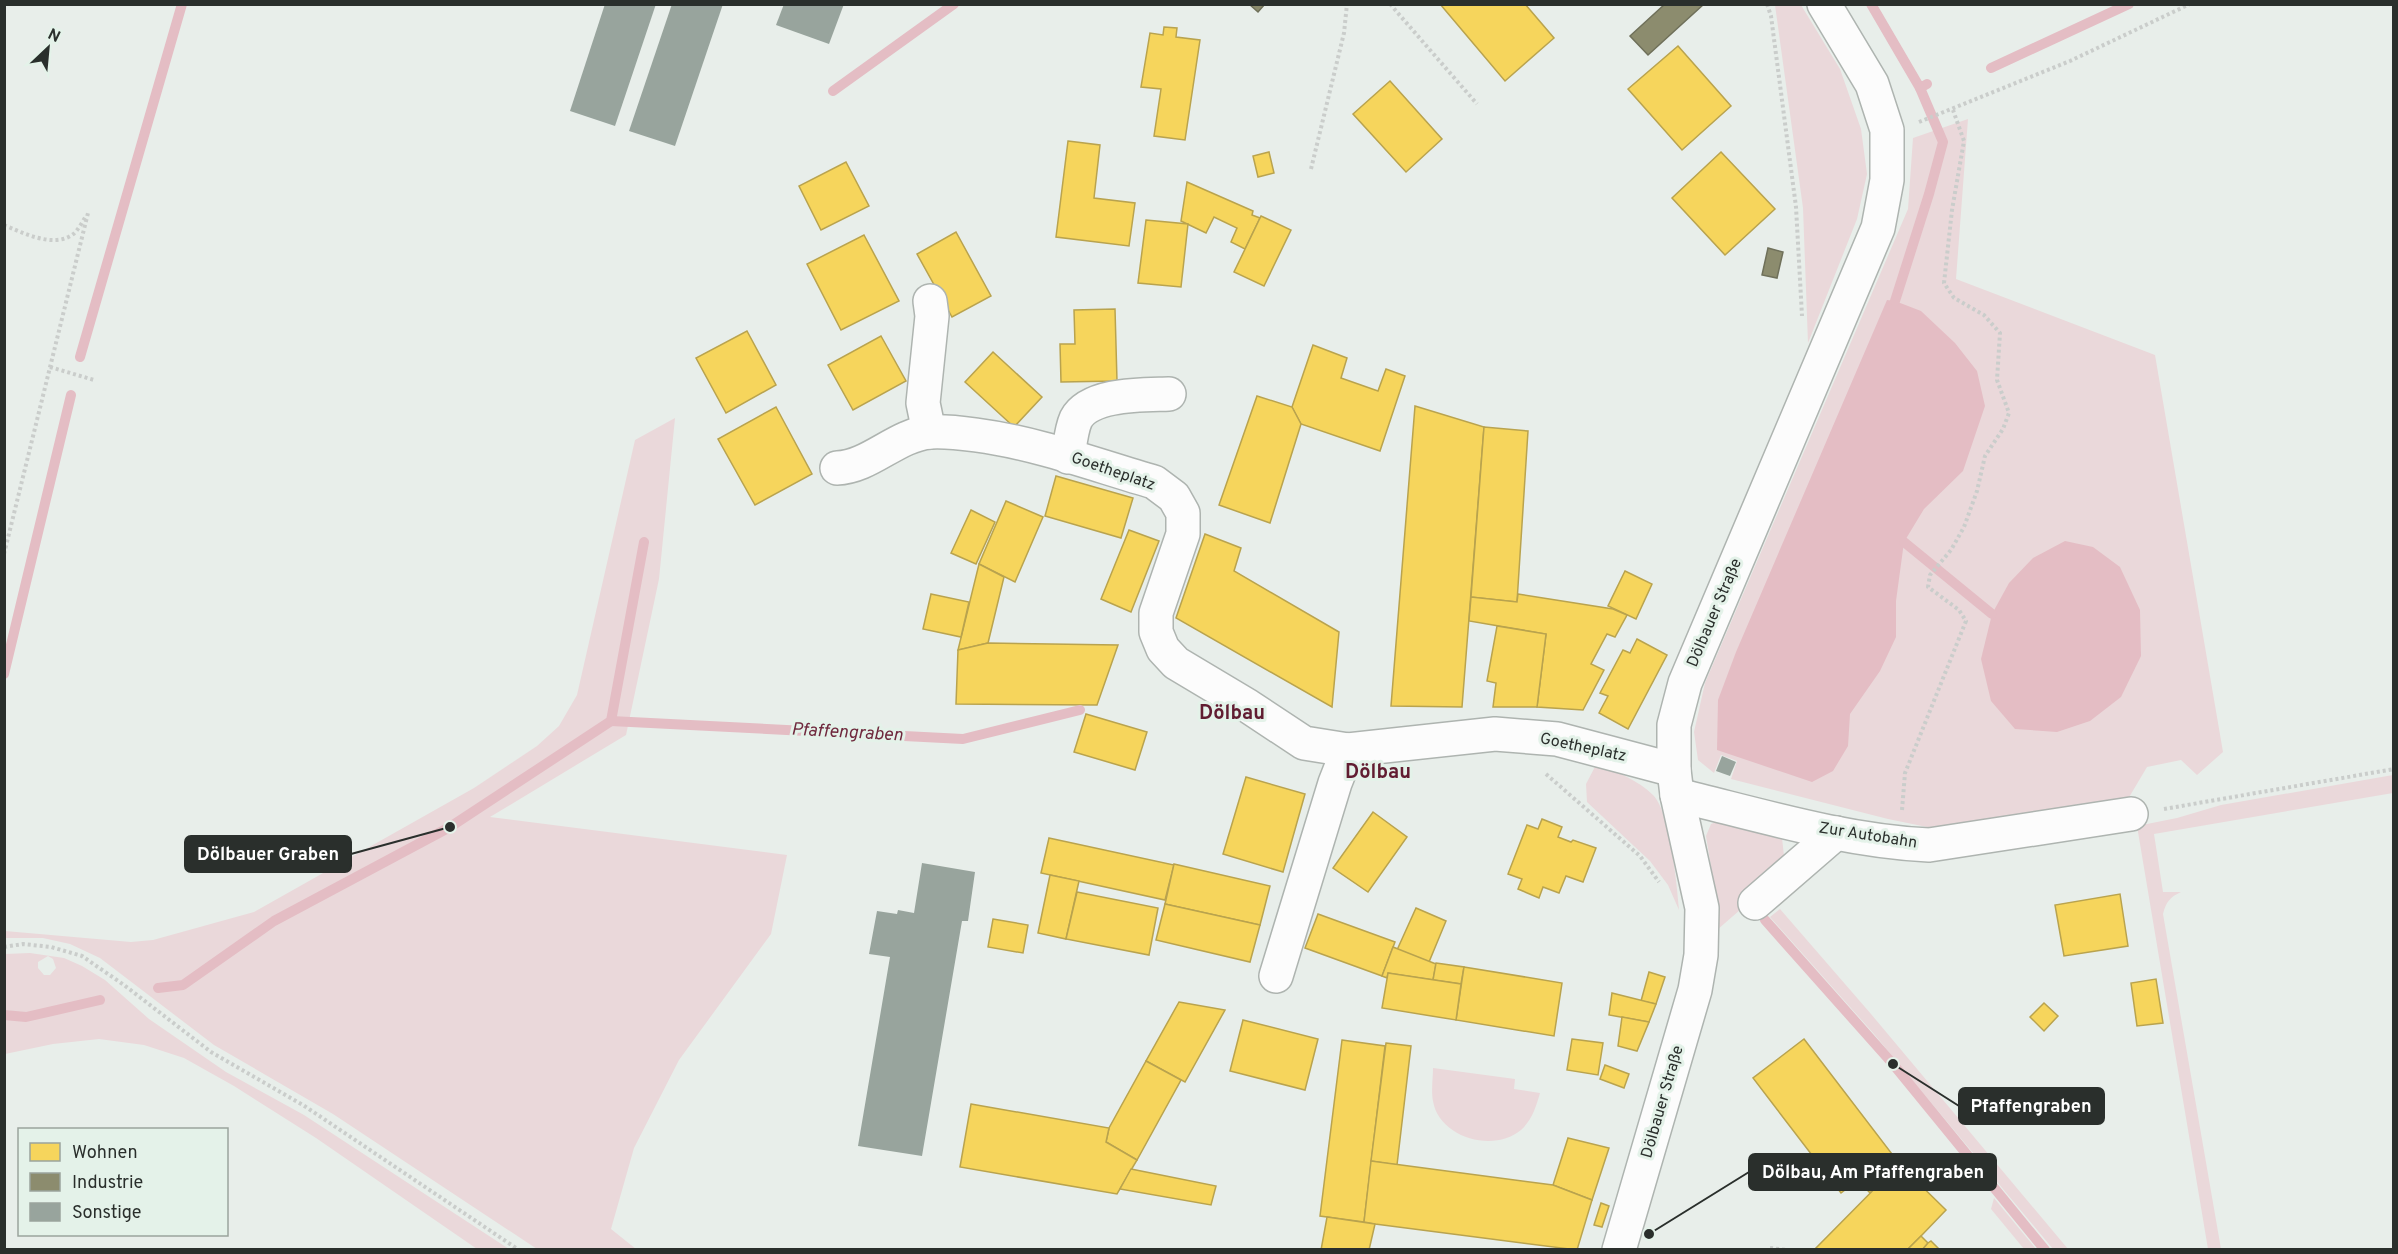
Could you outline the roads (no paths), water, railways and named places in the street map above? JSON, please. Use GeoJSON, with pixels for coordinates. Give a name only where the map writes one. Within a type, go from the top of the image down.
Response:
{"type":"FeatureCollection","features":[{"type":"Feature","properties":{"kind":"street","name":"Dölbauer Straße"},"geometry":{"type":"LineString","coordinates":[[1619,1250],[1695,990],[1701,955],[1702,908],[1676,782],[1674,725],[1685,683],[1878,228],[1887,180],[1887,130],[1872,84],[1824,4]]}},
{"type":"Feature","properties":{"kind":"street"},"geometry":{"type":"LineString","coordinates":[[930,300],[932,316],[923,403],[930,432]]}},
{"type":"Feature","properties":{"kind":"street"},"geometry":{"type":"LineString","coordinates":[[1068,457],[1075,421],[1082,410],[1099,402],[1131,395],[1169,394]]}},
{"type":"Feature","properties":{"kind":"street","name":"Goetheplatz"},"geometry":{"type":"LineString","coordinates":[[837,468],[849,468],[914,436],[930,432],[956,432],[1010,439],[1154,482],[1174,497],[1183,513],[1183,534],[1156,613],[1156,632],[1163,650],[1176,663],[1304,743],[1348,750],[1495,734],[1557,739],[1676,782]]}},
{"type":"Feature","properties":{"kind":"street"},"geometry":{"type":"LineString","coordinates":[[1276,976],[1335,783],[1348,750]]}},
{"type":"Feature","properties":{"kind":"street","name":"Zur Autobahn"},"geometry":{"type":"LineString","coordinates":[[1676,782],[1836,833],[1899,844],[1929,845],[2131,814]]}},
{"type":"Feature","properties":{"kind":"street"},"geometry":{"type":"LineString","coordinates":[[1755,903],[1836,833]]}},
{"type":"Feature","properties":{"kind":"waterway"},"geometry":{"type":"LineString","coordinates":[[80,357],[182,4]]}},
{"type":"Feature","properties":{"kind":"waterway"},"geometry":{"type":"LineString","coordinates":[[833,91],[954,4]]}},
{"type":"Feature","properties":{"kind":"waterway"},"geometry":{"type":"LineString","coordinates":[[1871,4],[1920,88],[1927,84]]}},
{"type":"Feature","properties":{"kind":"waterway"},"geometry":{"type":"LineString","coordinates":[[1991,68],[2129,4]]}},
{"type":"Feature","properties":{"kind":"waterway"},"geometry":{"type":"LineString","coordinates":[[1895,301],[1943,142],[1920,88]]}},
{"type":"Feature","properties":{"kind":"waterway"},"geometry":{"type":"LineString","coordinates":[[4,674],[71,395]]}},
{"type":"Feature","properties":{"kind":"waterway"},"geometry":{"type":"LineString","coordinates":[[158,988],[183,985],[274,921],[450,827],[611,721],[644,542]]}},
{"type":"Feature","properties":{"kind":"waterway"},"geometry":{"type":"LineString","coordinates":[[1904,542],[1992,614]]}},
{"type":"Feature","properties":{"kind":"waterway","name":"Pfaffengraben"},"geometry":{"type":"LineString","coordinates":[[611,721],[963,739],[1080,710]]}},
{"type":"Feature","properties":{"kind":"waterway","name":"Pfaffengraben"},"geometry":{"type":"LineString","coordinates":[[1765,920],[1893,1064],[2045,1250]]}},
{"type":"Feature","properties":{"kind":"waterway"},"geometry":{"type":"LineString","coordinates":[[4,1015],[26,1017],[100,1000]]}},
{"type":"Feature","properties":{"kind":"place","name":"Dölbauer Graben"},"geometry":{"type":"Point","coordinates":[450,827]}},
{"type":"Feature","properties":{"kind":"place","name":"Pfaffengraben"},"geometry":{"type":"Point","coordinates":[1893,1064]}},
{"type":"Feature","properties":{"kind":"place","name":"Dölbau, Am Pfaffengraben"},"geometry":{"type":"Point","coordinates":[1649,1234]}},
{"type":"Feature","properties":{"kind":"district","name":"Dölbau"},"geometry":{"type":"Point","coordinates":[1232,714]}},
{"type":"Feature","properties":{"kind":"district","name":"Dölbau"},"geometry":{"type":"Point","coordinates":[1378,773]}}]}
